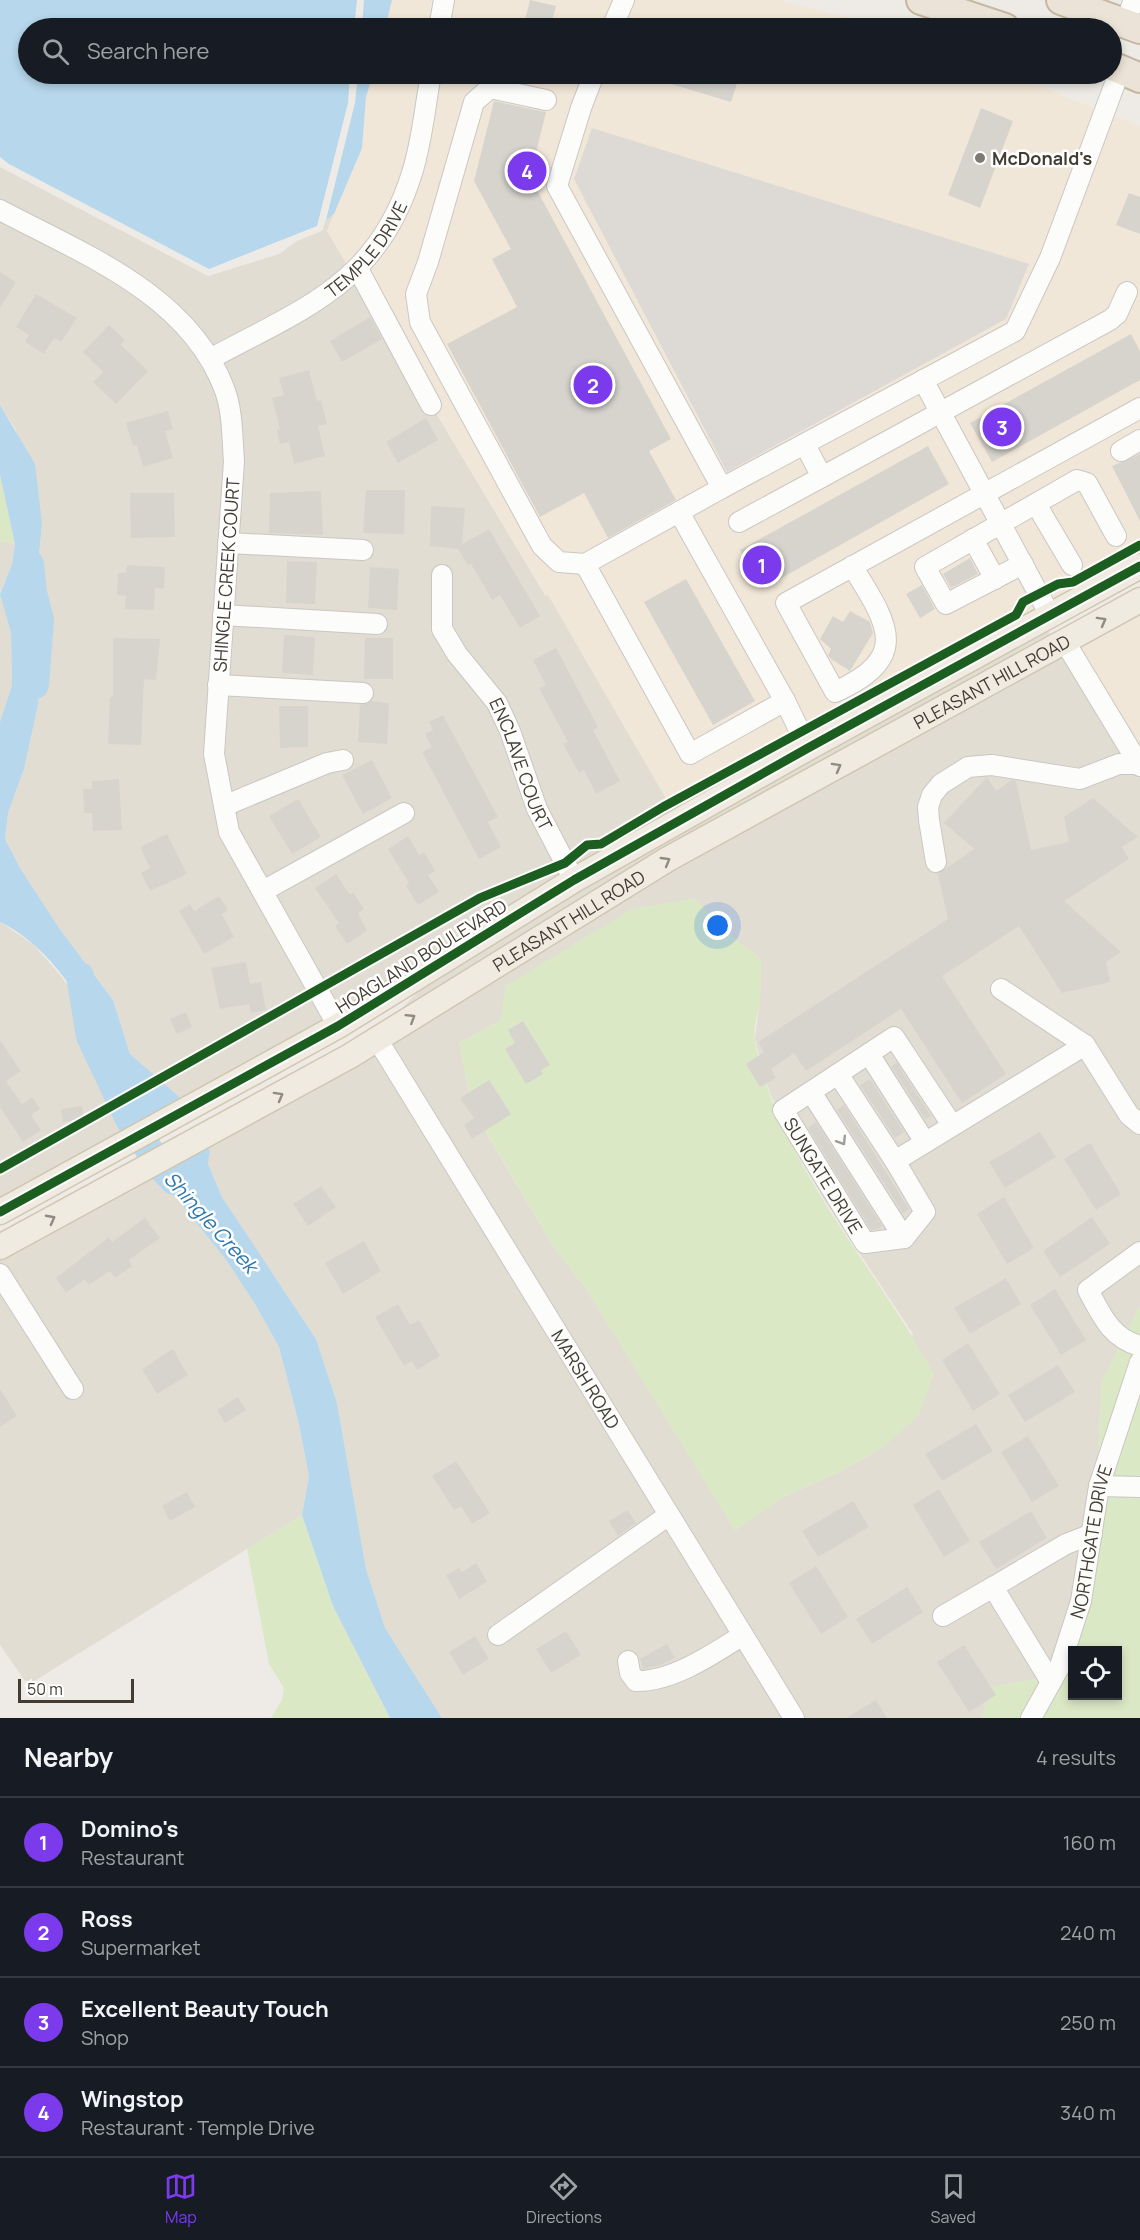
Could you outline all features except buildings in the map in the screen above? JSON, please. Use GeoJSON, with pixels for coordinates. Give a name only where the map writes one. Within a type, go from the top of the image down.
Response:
{"type":"FeatureCollection","features":[{"type":"Feature","properties":{"kind":"highway"},"geometry":{"type":"LineString","coordinates":[[921,0],[975,18]]}},
{"type":"Feature","properties":{"kind":"highway"},"geometry":{"type":"LineString","coordinates":[[1061,0],[1111,18]]}},
{"type":"Feature","properties":{"kind":"main road","name":"HOAGLAND BOULEVARD"},"geometry":{"type":"LineString","coordinates":[[0,1212],[338,1026],[574,880],[808,748],[1140,566]]}},
{"type":"Feature","properties":{"kind":"main road","name":"PLEASANT HILL ROAD"},"geometry":{"type":"LineString","coordinates":[[0,1247],[122,1182],[377,1039],[668,859],[1140,600]]}},
{"type":"Feature","properties":{"kind":"main road"},"geometry":{"type":"LineString","coordinates":[[1050,615],[1065,642]]}},
{"type":"Feature","properties":{"kind":"main road"},"geometry":{"type":"LineString","coordinates":[[377,1039],[391,1008],[426,972]]}},
{"type":"Feature","properties":{"kind":"main road"},"geometry":{"type":"LineString","coordinates":[[306,1080],[328,1054],[338,1026]]}},
{"type":"Feature","properties":{"kind":"street"},"geometry":{"type":"LineString","coordinates":[[441,18],[444,0]]}},
{"type":"Feature","properties":{"kind":"street"},"geometry":{"type":"LineString","coordinates":[[615,18],[620,1]]}},
{"type":"Feature","properties":{"kind":"street"},"geometry":{"type":"LineString","coordinates":[[1122,83],[1128,68]]}},
{"type":"Feature","properties":{"kind":"street","name":"TEMPLE DRIVE"},"geometry":{"type":"LineString","coordinates":[[210,359],[311,304],[358,269],[389,230],[403,202],[413,170],[429,84]]}},
{"type":"Feature","properties":{"kind":"street"},"geometry":{"type":"LineString","coordinates":[[590,84],[558,186],[722,488]]}},
{"type":"Feature","properties":{"kind":"street"},"geometry":{"type":"LineString","coordinates":[[546,100],[490,88],[474,102],[428,262],[416,294],[420,322],[542,546],[559,562],[585,564],[1016,331],[1050,258],[1121,84]]}},
{"type":"Feature","properties":{"kind":"street","name":"SHINGLE CREEK COURT"},"geometry":{"type":"LineString","coordinates":[[0,210],[132,280],[197,338],[225,389],[231,419],[234,461],[214,754],[229,832],[338,1026]]}},
{"type":"Feature","properties":{"kind":"street"},"geometry":{"type":"LineString","coordinates":[[358,269],[432,405]]}},
{"type":"Feature","properties":{"kind":"street"},"geometry":{"type":"LineString","coordinates":[[739,522],[1110,320],[1117,314],[1127,292]]}},
{"type":"Feature","properties":{"kind":"street"},"geometry":{"type":"LineString","coordinates":[[923,380],[1050,615]]}},
{"type":"Feature","properties":{"kind":"street"},"geometry":{"type":"LineString","coordinates":[[852,567],[875,603],[884,625],[887,646],[874,668],[859,681],[835,692],[786,603],[1140,408]]}},
{"type":"Feature","properties":{"kind":"street"},"geometry":{"type":"LineString","coordinates":[[1121,451],[1140,440]]}},
{"type":"Feature","properties":{"kind":"street"},"geometry":{"type":"LineString","coordinates":[[805,445],[822,477]]}},
{"type":"Feature","properties":{"kind":"street"},"geometry":{"type":"LineString","coordinates":[[1023,564],[946,604],[925,567],[1000,523],[1082,480],[1087,483],[1116,536]]}},
{"type":"Feature","properties":{"kind":"street"},"geometry":{"type":"LineString","coordinates":[[1036,504],[1072,566]]}},
{"type":"Feature","properties":{"kind":"street"},"geometry":{"type":"LineString","coordinates":[[680,512],[785,701],[808,748]]}},
{"type":"Feature","properties":{"kind":"street"},"geometry":{"type":"LineString","coordinates":[[973,539],[995,579]]}},
{"type":"Feature","properties":{"kind":"street"},"geometry":{"type":"LineString","coordinates":[[228,543],[363,550]]}},
{"type":"Feature","properties":{"kind":"street"},"geometry":{"type":"LineString","coordinates":[[585,564],[690,754],[785,701]]}},
{"type":"Feature","properties":{"kind":"street","name":"ENCLAVE COURT"},"geometry":{"type":"LineString","coordinates":[[442,575],[442,629],[457,654],[497,703],[510,731],[537,809],[574,880]]}},
{"type":"Feature","properties":{"kind":"street"},"geometry":{"type":"LineString","coordinates":[[223,615],[377,624]]}},
{"type":"Feature","properties":{"kind":"street"},"geometry":{"type":"LineString","coordinates":[[1065,642],[1139,765]]}},
{"type":"Feature","properties":{"kind":"street"},"geometry":{"type":"LineString","coordinates":[[218,685],[363,693]]}},
{"type":"Feature","properties":{"kind":"street"},"geometry":{"type":"LineString","coordinates":[[224,806],[327,763],[343,760]]}},
{"type":"Feature","properties":{"kind":"street"},"geometry":{"type":"LineString","coordinates":[[936,862],[929,820],[930,801],[941,784],[968,768],[992,765],[1080,779],[1119,764],[1139,765]]}},
{"type":"Feature","properties":{"kind":"street"},"geometry":{"type":"LineString","coordinates":[[263,891],[404,813]]}},
{"type":"Feature","properties":{"kind":"street"},"geometry":{"type":"LineString","coordinates":[[1001,989],[1085,1045],[1129,1115],[1140,1124]]}},
{"type":"Feature","properties":{"kind":"street","name":"SUNGATE DRIVE"},"geometry":{"type":"LineString","coordinates":[[904,1238],[865,1243],[783,1110],[894,1037],[952,1125]]}},
{"type":"Feature","properties":{"kind":"street","name":"MARSH ROAD"},"geometry":{"type":"LineString","coordinates":[[377,1039],[793,1718]]}},
{"type":"Feature","properties":{"kind":"street"},"geometry":{"type":"LineString","coordinates":[[895,1161],[1085,1045]]}},
{"type":"Feature","properties":{"kind":"street"},"geometry":{"type":"LineString","coordinates":[[869,1054],[925,1142]]}},
{"type":"Feature","properties":{"kind":"street"},"geometry":{"type":"LineString","coordinates":[[811,1092],[904,1238],[925,1212],[895,1161],[838,1074]]}},
{"type":"Feature","properties":{"kind":"street"},"geometry":{"type":"LineString","coordinates":[[1140,1252],[1088,1290],[1103,1318],[1122,1341],[1140,1346]]}},
{"type":"Feature","properties":{"kind":"street"},"geometry":{"type":"LineString","coordinates":[[0,1274],[73,1389]]}},
{"type":"Feature","properties":{"kind":"street","name":"NORTHGATE DRIVE"},"geometry":{"type":"LineString","coordinates":[[1031,1718],[1060,1666],[1082,1601],[1099,1486],[1140,1362]]}},
{"type":"Feature","properties":{"kind":"street"},"geometry":{"type":"LineString","coordinates":[[1099,1486],[1140,1487]]}},
{"type":"Feature","properties":{"kind":"street"},"geometry":{"type":"LineString","coordinates":[[498,1635],[669,1515]]}},
{"type":"Feature","properties":{"kind":"street"},"geometry":{"type":"LineString","coordinates":[[943,1616],[1066,1544],[1092,1534]]}},
{"type":"Feature","properties":{"kind":"street"},"geometry":{"type":"LineString","coordinates":[[993,1587],[1051,1682]]}},
{"type":"Feature","properties":{"kind":"street"},"geometry":{"type":"LineString","coordinates":[[628,1661],[636,1681],[647,1681],[710,1656],[743,1635]]}},
{"type":"Feature","properties":{"kind":"shaded area"},"geometry":{"type":"Polygon","coordinates":[[[392,0],[779,0],[850,18],[388,18],[392,0]]]}},
{"type":"Feature","properties":{"kind":"shaded area"},"geometry":{"type":"Polygon","coordinates":[[[370,84],[1033,84],[1140,126],[1140,557],[675,814],[548,595],[546,596],[327,231],[362,148],[366,97],[370,84]]]}},
{"type":"Feature","properties":{"kind":"shaded area"},"geometry":{"type":"Polygon","coordinates":[[[592,128],[1029,264],[1006,319],[727,472],[574,179],[592,128]]]}},
{"type":"Feature","properties":{"kind":"shaded area"},"geometry":{"type":"Polygon","coordinates":[[[0,167],[208,276],[279,254],[297,241],[322,231],[326,220],[334,214],[327,231],[545,595],[548,594],[675,814],[428,962],[181,1103],[130,1054],[113,1000],[59,928],[20,868],[5,839],[8,813],[24,769],[38,705],[39,653],[35,597],[42,524],[16,430],[0,405],[0,167]]]}},
{"type":"Feature","properties":{"kind":"shaded area"},"geometry":{"type":"Polygon","coordinates":[[[0,541],[15,544],[12,564],[0,593],[0,541]]]}},
{"type":"Feature","properties":{"kind":"shaded area"},"geometry":{"type":"Polygon","coordinates":[[[0,593],[11,633],[12,685],[0,722],[0,593]]]}},
{"type":"Feature","properties":{"kind":"shaded area"},"geometry":{"type":"Polygon","coordinates":[[[1140,609],[1140,749],[1077,644],[1140,609]]]}},
{"type":"Feature","properties":{"kind":"shaded area"},"geometry":{"type":"Polygon","coordinates":[[[1047,629],[1053,639],[398,1012],[432,978],[578,887],[1047,629]]]}},
{"type":"Feature","properties":{"kind":"shaded area"},"geometry":{"type":"Polygon","coordinates":[[[1077,644],[1140,749],[1140,1306],[1102,1381],[1090,1605],[1071,1646],[1068,1646],[1068,1653],[1058,1675],[991,1687],[982,1718],[442,1718],[385,1628],[366,1569],[337,1403],[316,1339],[222,1197],[208,1164],[210,1151],[206,1145],[625,894],[1077,644]],[[736,940],[501,1020],[459,1043],[473,1110],[551,1243],[586,1289],[736,1530],[783,1497],[835,1474],[881,1449],[913,1334],[825,1201],[788,1137],[766,1082],[755,1039],[760,998],[761,959],[736,940]]]}},
{"type":"Feature","properties":{"kind":"shaded area"},"geometry":{"type":"Polygon","coordinates":[[[0,922],[33,944],[61,976],[85,1011],[115,1068],[137,1128],[0,1203],[0,922]]]}},
{"type":"Feature","properties":{"kind":"shaded area"},"geometry":{"type":"Polygon","coordinates":[[[159,1171],[171,1191],[227,1261],[279,1347],[298,1420],[309,1476],[302,1515],[28,1685],[0,1645],[0,1256],[159,1171]]]}},
{"type":"Feature","properties":{"kind":"green space"},"geometry":{"type":"Polygon","coordinates":[[[0,475],[15,544],[0,541],[0,475]]]}},
{"type":"Feature","properties":{"kind":"green space"},"geometry":{"type":"Polygon","coordinates":[[[694,898],[736,940],[761,959],[760,1001],[755,1026],[755,1041],[767,1086],[806,1172],[911,1334],[934,1374],[919,1415],[881,1449],[835,1474],[783,1497],[735,1531],[586,1289],[551,1243],[473,1109],[459,1043],[501,1020],[505,986],[632,909],[694,898]]]}},
{"type":"Feature","properties":{"kind":"green space"},"geometry":{"type":"Polygon","coordinates":[[[1140,1306],[1140,1718],[982,1718],[990,1687],[1058,1675],[1068,1653],[1068,1700],[1122,1700],[1122,1646],[1071,1646],[1090,1605],[1102,1381],[1140,1306]]]}},
{"type":"Feature","properties":{"kind":"green space"},"geometry":{"type":"Polygon","coordinates":[[[302,1515],[333,1606],[390,1718],[271,1718],[282,1700],[284,1688],[269,1664],[247,1549],[302,1515]]]}},
{"type":"Feature","properties":{"kind":"water"},"geometry":{"type":"Polygon","coordinates":[[[0,0],[357,0],[355,18],[18,18],[18,84],[349,84],[348,103],[317,226],[209,269],[9,164],[0,157],[0,0]]]}},
{"type":"Feature","properties":{"kind":"water"},"geometry":{"type":"Polygon","coordinates":[[[364,0],[392,0],[388,18],[363,18],[364,0]]]}},
{"type":"Feature","properties":{"kind":"water"},"geometry":{"type":"Polygon","coordinates":[[[357,84],[370,84],[366,97],[362,148],[334,214],[326,220],[355,103],[357,84]]]}},
{"type":"Feature","properties":{"kind":"water"},"geometry":{"type":"Polygon","coordinates":[[[0,405],[35,464],[42,524],[35,597],[39,653],[38,705],[24,769],[8,813],[5,839],[20,868],[59,928],[113,1000],[130,1054],[179,1097],[181,1103],[137,1128],[118,1075],[83,1005],[54,965],[38,948],[0,922],[0,722],[12,685],[11,633],[0,594],[12,564],[15,544],[0,475],[0,405]]]}},
{"type":"Feature","properties":{"kind":"water"},"geometry":{"type":"Polygon","coordinates":[[[206,1145],[210,1151],[208,1164],[222,1197],[316,1339],[337,1403],[366,1569],[385,1628],[442,1718],[390,1718],[333,1606],[302,1515],[309,1476],[298,1420],[279,1347],[227,1261],[171,1191],[159,1171],[206,1145]]]}},
{"type":"Feature","properties":{"kind":"waterway","name":"Shingle Creek"},"geometry":{"type":"LineString","coordinates":[[30,564],[33,593],[40,620],[35,685]]}},
{"type":"Feature","properties":{"kind":"waterway","name":"Shingle Creek"},"geometry":{"type":"LineString","coordinates":[[80,976],[90,1036],[129,1119],[159,1165],[174,1181]]}},
{"type":"Feature","properties":{"kind":"cycle path"},"geometry":{"type":"LineString","coordinates":[[0,1169],[480,898],[565,863],[587,845],[601,844],[663,807],[1016,615],[1023,602],[1058,584],[1073,582],[1140,545]]}},
{"type":"Feature","properties":{"kind":"cycle path"},"geometry":{"type":"LineString","coordinates":[[0,1212],[338,1026],[574,880],[808,748],[1140,566]]}},
{"type":"Feature","properties":{"kind":"place","name":"McDonald's"},"geometry":{"type":"Point","coordinates":[980,158]}},
{"type":"Feature","properties":{"kind":"place","name":"Wingstop"},"geometry":{"type":"Point","coordinates":[527,171]}},
{"type":"Feature","properties":{"kind":"place","name":"Ross"},"geometry":{"type":"Point","coordinates":[593,385]}},
{"type":"Feature","properties":{"kind":"place","name":"Excellent Beauty Touch"},"geometry":{"type":"Point","coordinates":[1002,427]}},
{"type":"Feature","properties":{"kind":"place","name":"Domino's"},"geometry":{"type":"Point","coordinates":[762,565]}}]}
